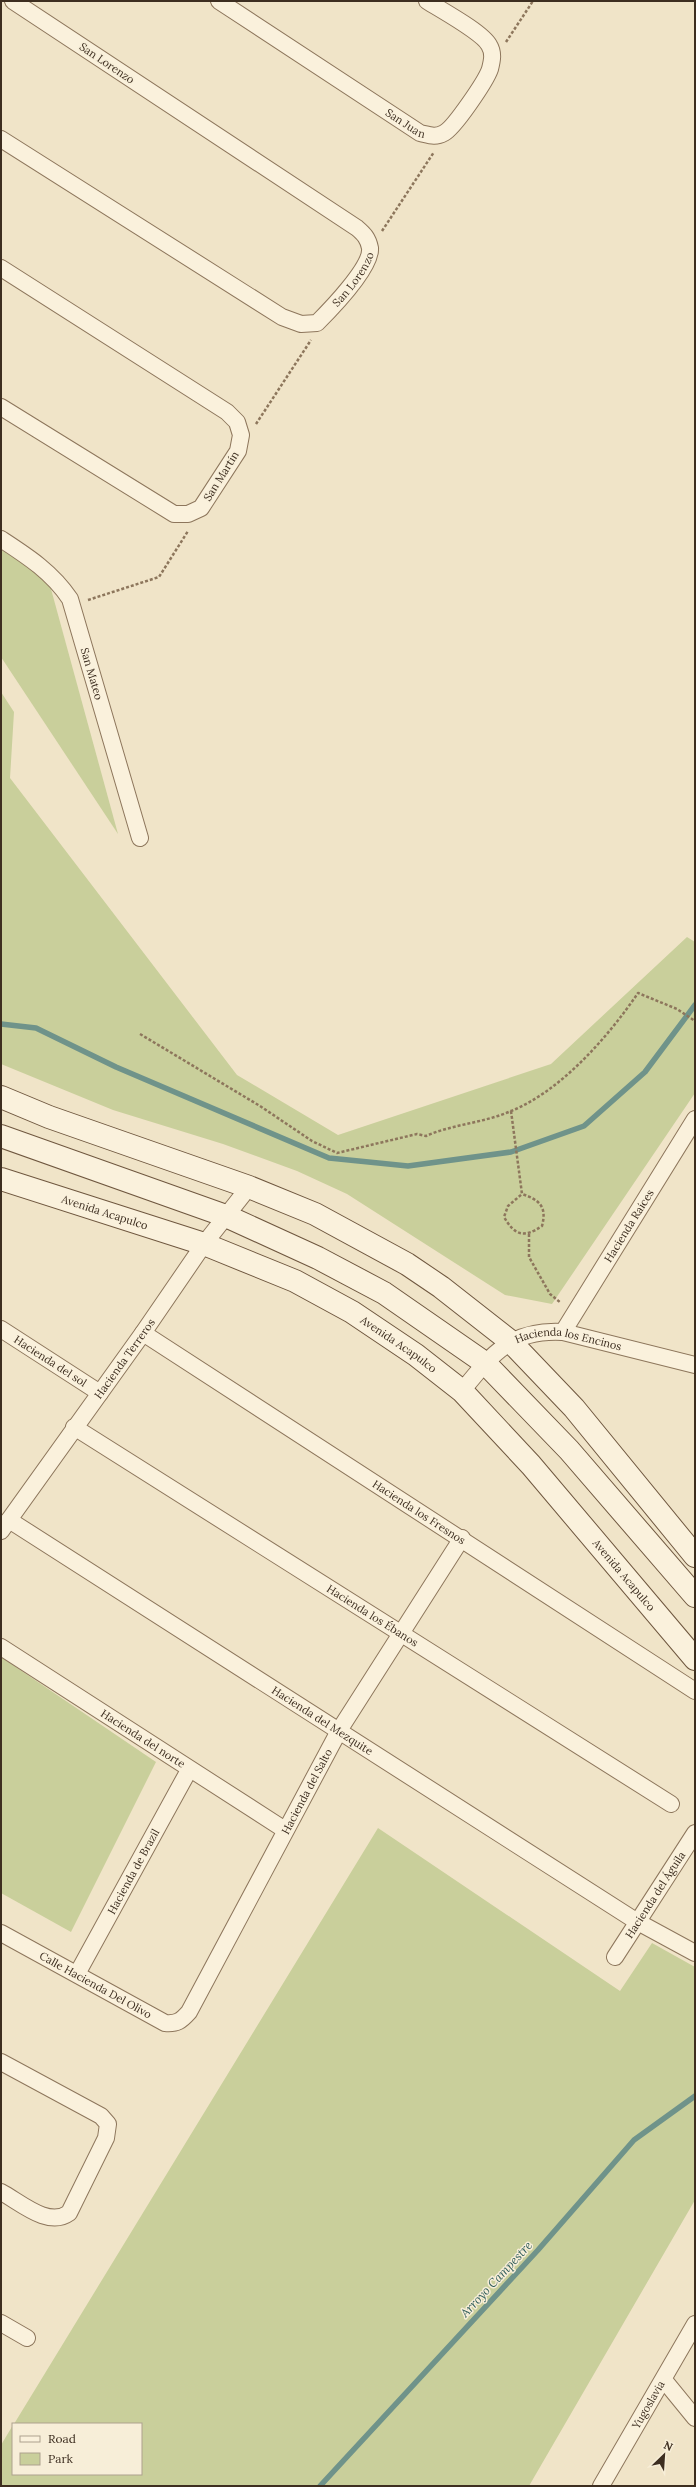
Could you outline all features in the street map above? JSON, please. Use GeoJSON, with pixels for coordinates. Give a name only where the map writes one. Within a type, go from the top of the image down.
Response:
{"type":"FeatureCollection","features":[{"type":"Feature","properties":{"kind":"street","name":"San Lorenzo"},"geometry":{"type":"LineString","coordinates":[[13,1],[357,228],[367,238],[370,250],[365,265],[317,323]]}},
{"type":"Feature","properties":{"kind":"street","name":"San Juan"},"geometry":{"type":"LineString","coordinates":[[219,1],[420,133],[433,137],[444,133],[456,122],[489,71],[493,58]]}},
{"type":"Feature","properties":{"kind":"street"},"geometry":{"type":"LineString","coordinates":[[427,1],[482,37],[490,46],[493,58]]}},
{"type":"Feature","properties":{"kind":"street"},"geometry":{"type":"LineString","coordinates":[[1,140],[282,317],[301,324],[317,323]]}},
{"type":"Feature","properties":{"kind":"street"},"geometry":{"type":"LineString","coordinates":[[1,268],[227,412],[237,422],[241,435]]}},
{"type":"Feature","properties":{"kind":"street"},"geometry":{"type":"LineString","coordinates":[[1,407],[156,504],[174,514],[188,514]]}},
{"type":"Feature","properties":{"kind":"street","name":"San Martín"},"geometry":{"type":"LineString","coordinates":[[188,514],[201,508],[238,450],[241,435]]}},
{"type":"Feature","properties":{"kind":"street","name":"San Mateo"},"geometry":{"type":"LineString","coordinates":[[1,539],[23,552],[60,584],[72,605],[140,838]]}},
{"type":"Feature","properties":{"kind":"street"},"geometry":{"type":"LineString","coordinates":[[1,1097],[56,1120],[249,1187],[315,1214],[372,1243],[441,1287],[510,1341],[574,1408],[695,1556]]}},
{"type":"Feature","properties":{"kind":"street","name":"Hacienda Raíces"},"geometry":{"type":"LineString","coordinates":[[563,1332],[695,1120]]}},
{"type":"Feature","properties":{"kind":"street"},"geometry":{"type":"LineString","coordinates":[[1,1136],[226,1216],[318,1258],[384,1293],[485,1363],[569,1450],[695,1596]]}},
{"type":"Feature","properties":{"kind":"street","name":"Avenida Acapulco"},"geometry":{"type":"LineString","coordinates":[[1,1179],[204,1244],[295,1281],[352,1312],[416,1355],[462,1391],[531,1465],[695,1658]]}},
{"type":"Feature","properties":{"kind":"street","name":"Hacienda Terreros"},"geometry":{"type":"LineString","coordinates":[[5,1526],[143,1333],[204,1244],[249,1187]]}},
{"type":"Feature","properties":{"kind":"street","name":"Hacienda del sol"},"geometry":{"type":"LineString","coordinates":[[1,1329],[100,1393]]}},
{"type":"Feature","properties":{"kind":"street","name":"Hacienda los Encinos"},"geometry":{"type":"LineString","coordinates":[[462,1391],[485,1363],[510,1341],[530,1334],[563,1332],[693,1361]]}},
{"type":"Feature","properties":{"kind":"street","name":"Hacienda los Fresnos"},"geometry":{"type":"LineString","coordinates":[[143,1333],[462,1538],[695,1691]]}},
{"type":"Feature","properties":{"kind":"street","name":"Hacienda los Ébanos"},"geometry":{"type":"LineString","coordinates":[[74,1428],[671,1804]]}},
{"type":"Feature","properties":{"kind":"street","name":"Hacienda del Mezquite"},"geometry":{"type":"LineString","coordinates":[[5,1526],[340,1729],[636,1921],[695,1953]]}},
{"type":"Feature","properties":{"kind":"street","name":"Hacienda del Salto"},"geometry":{"type":"LineString","coordinates":[[189,2012],[340,1729],[462,1538]]}},
{"type":"Feature","properties":{"kind":"street","name":"Hacienda del norte"},"geometry":{"type":"LineString","coordinates":[[1,1647],[189,1770],[285,1830]]}},
{"type":"Feature","properties":{"kind":"street","name":"Hacienda de Brazil"},"geometry":{"type":"LineString","coordinates":[[77,1974],[189,1770]]}},
{"type":"Feature","properties":{"kind":"street","name":"Hacienda del Águila"},"geometry":{"type":"LineString","coordinates":[[615,1957],[636,1921],[695,1833]]}},
{"type":"Feature","properties":{"kind":"street","name":"Calle Hacienda Del Olivo"},"geometry":{"type":"LineString","coordinates":[[1,1933],[165,2023],[174,2024],[182,2020],[189,2012]]}},
{"type":"Feature","properties":{"kind":"street"},"geometry":{"type":"LineString","coordinates":[[1,2062],[101,2116],[108,2124],[106,2138],[69,2213],[63,2217],[46,2218],[1,2192]]}},
{"type":"Feature","properties":{"kind":"street"},"geometry":{"type":"LineString","coordinates":[[1,2323],[27,2338]]}},
{"type":"Feature","properties":{"kind":"street","name":"Yugoslavia"},"geometry":{"type":"LineString","coordinates":[[601,2486],[664,2380],[695,2324]]}},
{"type":"Feature","properties":{"kind":"street"},"geometry":{"type":"LineString","coordinates":[[664,2380],[695,2418]]}},
{"type":"Feature","properties":{"kind":"path"},"geometry":{"type":"LineString","coordinates":[[493,58],[533,1]]}},
{"type":"Feature","properties":{"kind":"path"},"geometry":{"type":"LineString","coordinates":[[369,244],[383,230],[434,151],[439,135]]}},
{"type":"Feature","properties":{"kind":"path"},"geometry":{"type":"LineString","coordinates":[[241,435],[259,422],[310,344],[317,323]]}},
{"type":"Feature","properties":{"kind":"path"},"geometry":{"type":"LineString","coordinates":[[72,605],[159,577],[187,532],[188,514]]}},
{"type":"Feature","properties":{"kind":"path"},"geometry":{"type":"LineString","coordinates":[[140,1034],[260,1106],[312,1141],[337,1153],[417,1134],[426,1136],[439,1130],[512,1111],[548,1090],[576,1067],[618,1022],[638,993],[677,1009],[694,1020]]}},
{"type":"Feature","properties":{"kind":"path"},"geometry":{"type":"LineString","coordinates":[[512,1111],[522,1194]]}},
{"type":"Feature","properties":{"kind":"path"},"geometry":{"type":"LineString","coordinates":[[522,1194],[536,1199],[542,1205],[544,1217],[542,1226],[529,1234],[520,1234],[504,1217],[508,1206],[522,1194]]}},
{"type":"Feature","properties":{"kind":"path"},"geometry":{"type":"LineString","coordinates":[[529,1234],[529,1258],[540,1280],[550,1294],[575,1313]]}},
{"type":"Feature","properties":{"kind":"green space"},"geometry":{"type":"Polygon","coordinates":[[[1,545],[48,578],[118,834],[1,657],[1,545]]]}},
{"type":"Feature","properties":{"kind":"green space"},"geometry":{"type":"Polygon","coordinates":[[[1,692],[14,712],[10,778],[237,1075],[338,1135],[551,1064],[687,937],[695,942],[695,1093],[552,1304],[505,1295],[347,1194],[297,1171],[223,1144],[113,1110],[1,1064],[1,692]]]}},
{"type":"Feature","properties":{"kind":"green space"},"geometry":{"type":"Polygon","coordinates":[[[1,1657],[156,1762],[71,1932],[1,1893],[1,1657]]]}},
{"type":"Feature","properties":{"kind":"green space"},"geometry":{"type":"Polygon","coordinates":[[[378,1828],[620,1991],[652,1943],[695,1967],[695,2200],[529,2486],[1,2486],[1,2445],[12,2427],[12,2475],[142,2475],[142,2423],[15,2423],[378,1828]]]}},
{"type":"Feature","properties":{"kind":"waterway"},"geometry":{"type":"LineString","coordinates":[[1,1024],[36,1028],[116,1067],[329,1158],[408,1166],[511,1152],[584,1126],[645,1072],[695,1005]]}},
{"type":"Feature","properties":{"kind":"waterway","name":"Arroyo Campestre"},"geometry":{"type":"LineString","coordinates":[[320,2486],[538,2250],[634,2140],[695,2096]]}}]}
